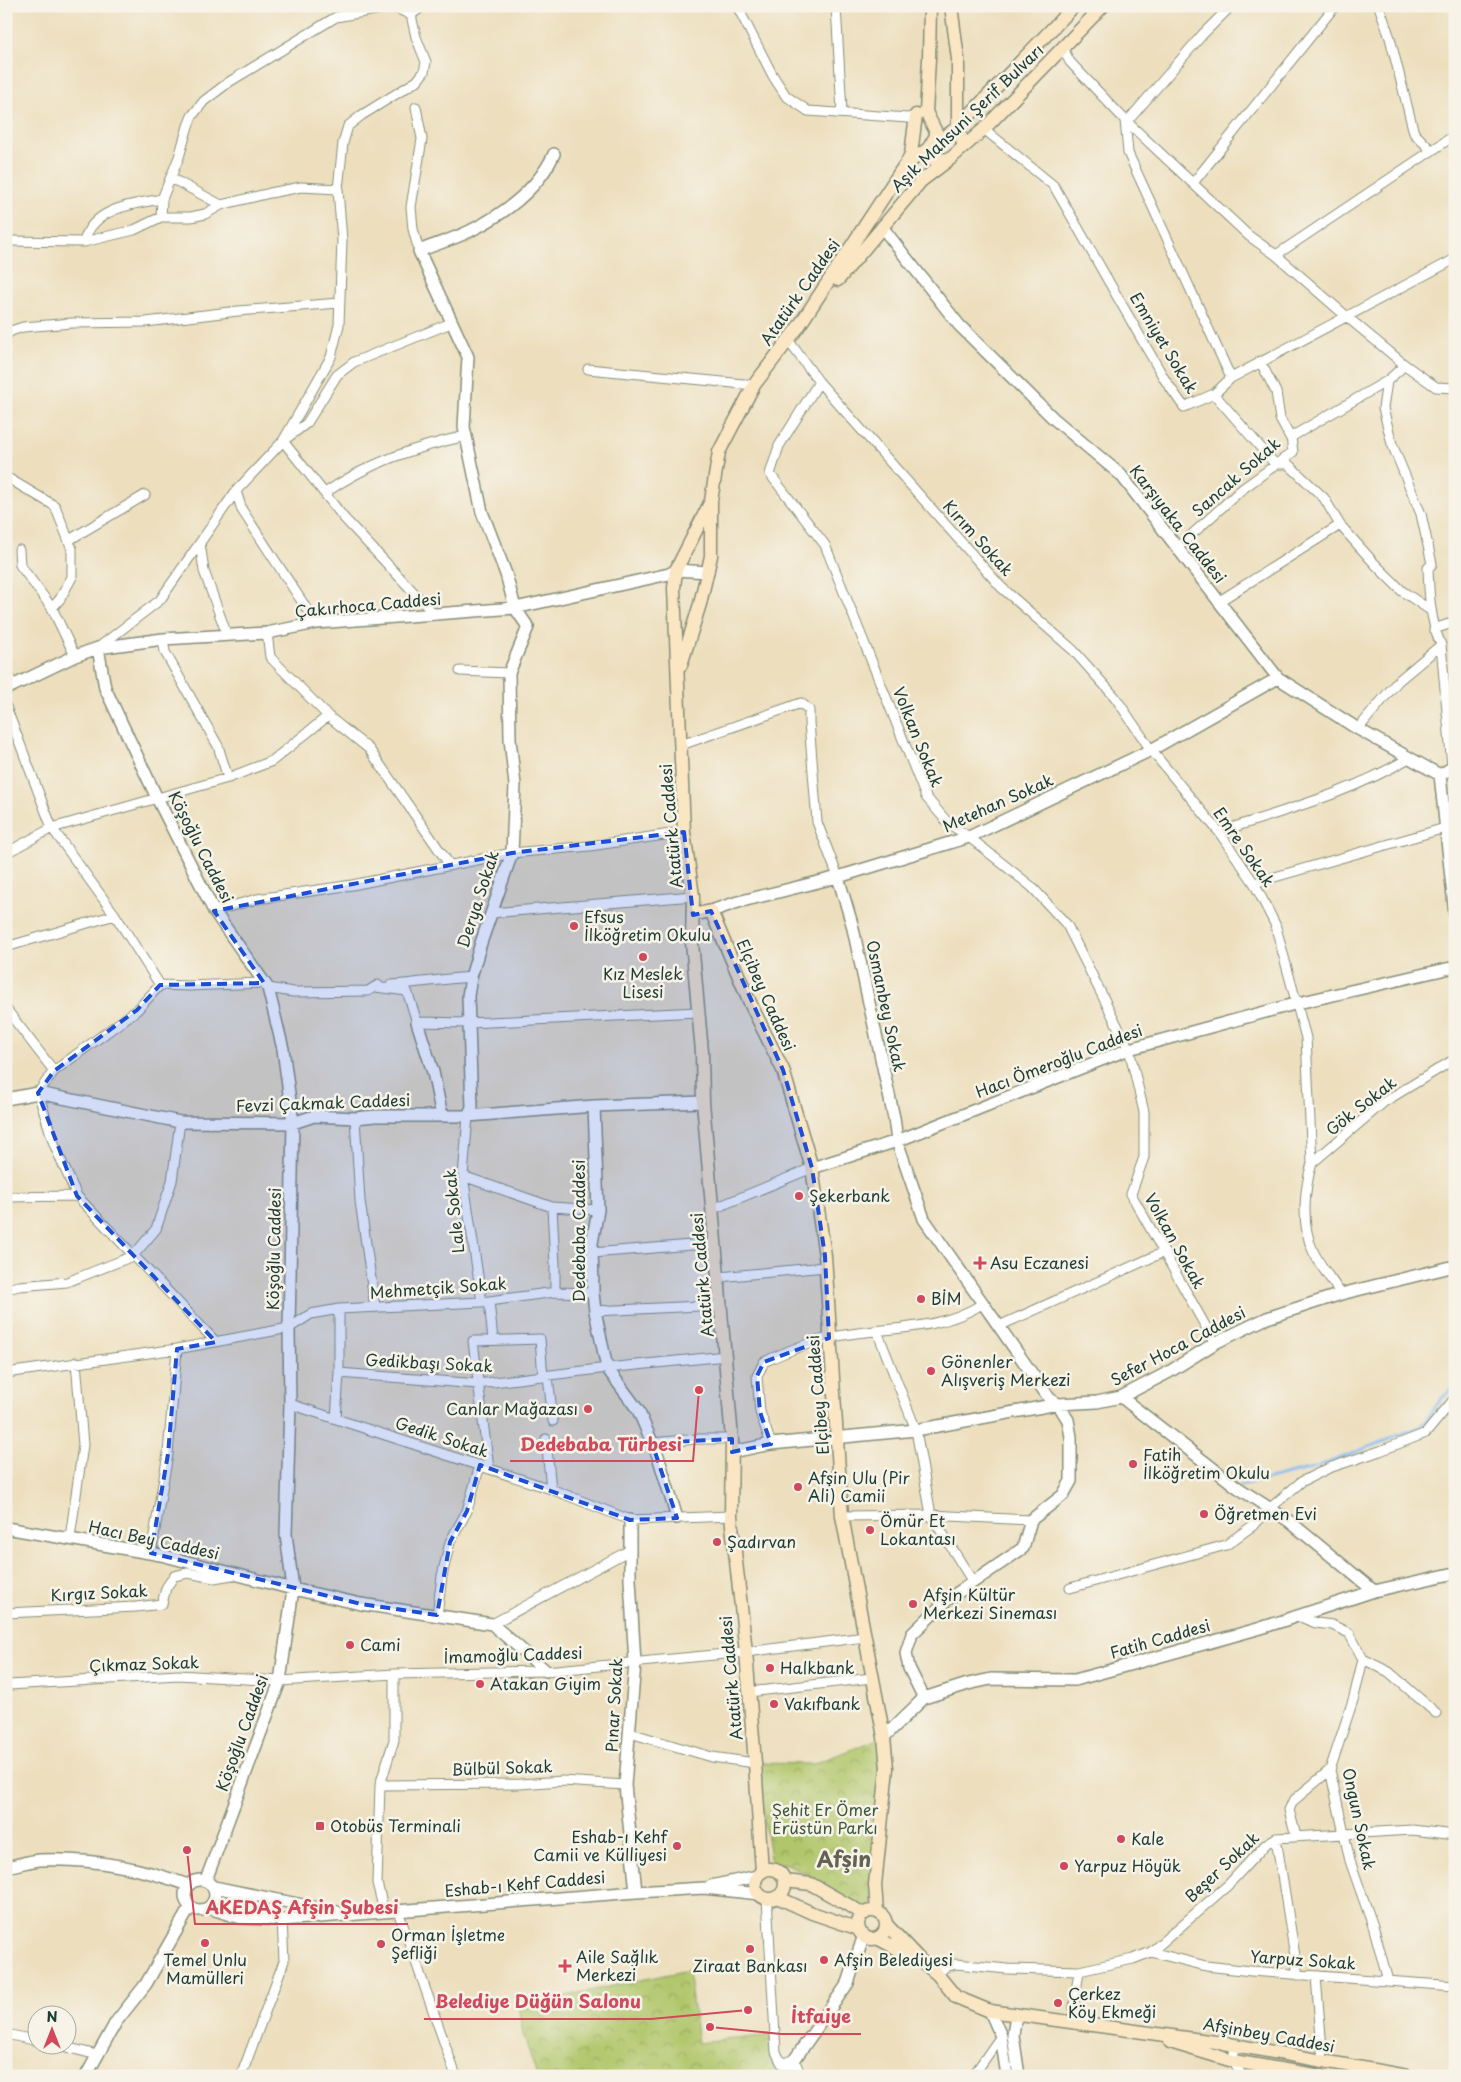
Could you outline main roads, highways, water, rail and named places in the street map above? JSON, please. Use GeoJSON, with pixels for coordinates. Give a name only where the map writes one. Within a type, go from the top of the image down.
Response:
{"type":"FeatureCollection","features":[{"type":"Feature","properties":{"kind":"main road"},"geometry":{"type":"LineString","coordinates":[[904,166],[911,154],[921,114],[929,59],[930,6]]}},
{"type":"Feature","properties":{"kind":"main road"},"geometry":{"type":"LineString","coordinates":[[951,6],[958,59],[958,126],[964,147]]}},
{"type":"Feature","properties":{"kind":"main road","name":"Aşık Mahsuni Şerif Bulvarı"},"geometry":{"type":"LineString","coordinates":[[958,126],[1074,6]]}},
{"type":"Feature","properties":{"kind":"main road","name":"Aşık Mahsuni Şerif Bulvarı"},"geometry":{"type":"LineString","coordinates":[[799,326],[921,181],[984,129],[1102,6]]}},
{"type":"Feature","properties":{"kind":"main road"},"geometry":{"type":"LineString","coordinates":[[921,114],[937,134],[928,149],[934,160],[950,159]]}},
{"type":"Feature","properties":{"kind":"main road","name":"Atatürk Caddesi"},"geometry":{"type":"LineString","coordinates":[[678,674],[700,604],[711,556],[711,501],[719,452],[754,385],[799,326],[904,166],[958,126]]}},
{"type":"Feature","properties":{"kind":"main road","name":"Atatürk Caddesi"},"geometry":{"type":"LineString","coordinates":[[711,501],[676,570],[674,588],[684,832],[693,896],[692,942],[702,1052],[703,1102],[722,1305],[732,1439],[731,1516],[746,1652],[755,1763],[760,1874]]}},
{"type":"Feature","properties":{"kind":"main road","name":"Elçibey Caddesi"},"geometry":{"type":"LineString","coordinates":[[693,915],[711,911],[751,1005],[783,1070],[812,1168],[825,1256],[842,1516],[884,1737],[887,1768],[876,1885],[877,1912]]}},
{"type":"Feature","properties":{"kind":"main road"},"geometry":{"type":"LineString","coordinates":[[768,1896],[784,1890],[785,1880],[775,1870],[760,1874],[756,1885],[768,1896],[862,1932],[869,1938],[877,1938],[920,1960]]}},
{"type":"Feature","properties":{"kind":"main road"},"geometry":{"type":"LineString","coordinates":[[785,1880],[811,1884],[864,1914]]}},
{"type":"Feature","properties":{"kind":"main road"},"geometry":{"type":"LineString","coordinates":[[862,1932],[859,1921],[864,1914],[872,1911],[877,1912],[884,1916],[886,1924],[884,1932],[877,1938]]}},
{"type":"Feature","properties":{"kind":"main road"},"geometry":{"type":"LineString","coordinates":[[886,1924],[920,1960]]}},
{"type":"Feature","properties":{"kind":"main road","name":"Afşinbey Caddesi"},"geometry":{"type":"LineString","coordinates":[[920,1960],[937,1974],[956,1996],[990,2011],[1235,2045],[1407,2076]]}},
{"type":"Feature","properties":{"kind":"main road","name":"Afşinbey Caddesi"},"geometry":{"type":"LineString","coordinates":[[1124,2029],[1233,2060],[1321,2076]]}},
{"type":"Feature","properties":{"kind":"waterway"},"geometry":{"type":"LineString","coordinates":[[1241,1486],[1320,1466],[1420,1427],[1442,1398],[1455,1387]]}},
{"type":"Feature","properties":{"kind":"place","name":"Efsus İlköğretim Okulu"},"geometry":{"type":"Point","coordinates":[574,926]}},
{"type":"Feature","properties":{"kind":"place","name":"Kız Meslek Lisesi"},"geometry":{"type":"Point","coordinates":[643,957]}},
{"type":"Feature","properties":{"kind":"place","name":"Şekerbank"},"geometry":{"type":"Point","coordinates":[799,1196]}},
{"type":"Feature","properties":{"kind":"place","name":"Asu Eczanesi"},"geometry":{"type":"Point","coordinates":[980,1263]}},
{"type":"Feature","properties":{"kind":"place","name":"BİM"},"geometry":{"type":"Point","coordinates":[921,1299]}},
{"type":"Feature","properties":{"kind":"place","name":"Gönenler Alışveriş Merkezi"},"geometry":{"type":"Point","coordinates":[931,1371]}},
{"type":"Feature","properties":{"kind":"place","name":"Dedebaba Türbesi"},"geometry":{"type":"Point","coordinates":[699,1390]}},
{"type":"Feature","properties":{"kind":"place","name":"Canlar Mağazası"},"geometry":{"type":"Point","coordinates":[588,1409]}},
{"type":"Feature","properties":{"kind":"place","name":"Fatih İlköğretim Okulu"},"geometry":{"type":"Point","coordinates":[1133,1464]}},
{"type":"Feature","properties":{"kind":"place","name":"Afşin Ulu (Pir Ali) Camii"},"geometry":{"type":"Point","coordinates":[798,1487]}},
{"type":"Feature","properties":{"kind":"place","name":"Öğretmen Evi"},"geometry":{"type":"Point","coordinates":[1204,1514]}},
{"type":"Feature","properties":{"kind":"place","name":"Ömür Et Lokantası"},"geometry":{"type":"Point","coordinates":[870,1530]}},
{"type":"Feature","properties":{"kind":"place","name":"Şadırvan"},"geometry":{"type":"Point","coordinates":[717,1542]}},
{"type":"Feature","properties":{"kind":"place","name":"Afşin Kültür Merkezi Sineması"},"geometry":{"type":"Point","coordinates":[913,1604]}},
{"type":"Feature","properties":{"kind":"place","name":"Cami"},"geometry":{"type":"Point","coordinates":[350,1645]}},
{"type":"Feature","properties":{"kind":"place","name":"Halkbank"},"geometry":{"type":"Point","coordinates":[770,1668]}},
{"type":"Feature","properties":{"kind":"place","name":"Atakan Giyim"},"geometry":{"type":"Point","coordinates":[480,1684]}},
{"type":"Feature","properties":{"kind":"place","name":"Vakıfbank"},"geometry":{"type":"Point","coordinates":[774,1704]}},
{"type":"Feature","properties":{"kind":"place","name":"Otobüs Terminali"},"geometry":{"type":"Point","coordinates":[320,1826]}},
{"type":"Feature","properties":{"kind":"place","name":"Kale"},"geometry":{"type":"Point","coordinates":[1121,1839]}},
{"type":"Feature","properties":{"kind":"place","name":"Eshab-ı Kehf Camii ve Külliyesi"},"geometry":{"type":"Point","coordinates":[677,1846]}},
{"type":"Feature","properties":{"kind":"place","name":"AKEDAŞ Afşin Şubesi"},"geometry":{"type":"Point","coordinates":[187,1850]}},
{"type":"Feature","properties":{"kind":"place","name":"Yarpuz Höyük"},"geometry":{"type":"Point","coordinates":[1064,1866]}},
{"type":"Feature","properties":{"kind":"place","name":"Temel Unlu Mamülleri"},"geometry":{"type":"Point","coordinates":[205,1943]}},
{"type":"Feature","properties":{"kind":"place","name":"Orman İşletme Şefliği"},"geometry":{"type":"Point","coordinates":[381,1944]}},
{"type":"Feature","properties":{"kind":"place","name":"Ziraat Bankası"},"geometry":{"type":"Point","coordinates":[750,1949]}},
{"type":"Feature","properties":{"kind":"place","name":"Afşin Belediyesi"},"geometry":{"type":"Point","coordinates":[824,1960]}},
{"type":"Feature","properties":{"kind":"place","name":"Aile Sağlık Merkezi"},"geometry":{"type":"Point","coordinates":[565,1966]}},
{"type":"Feature","properties":{"kind":"place","name":"Çerkez Köy Ekmeği"},"geometry":{"type":"Point","coordinates":[1058,2003]}},
{"type":"Feature","properties":{"kind":"place","name":"Belediye Düğün Salonu"},"geometry":{"type":"Point","coordinates":[748,2010]}},
{"type":"Feature","properties":{"kind":"place","name":"İtfaiye"},"geometry":{"type":"Point","coordinates":[710,2027]}},
{"type":"Feature","properties":{"kind":"district","name":"Afşin"},"geometry":{"type":"Point","coordinates":[844,1860]}},
{"type":"Feature","properties":{"kind":"park label","name":"Şehit Er Ömer Erüstün Parkı"},"geometry":{"type":"Point","coordinates":[825,1819]}}]}
